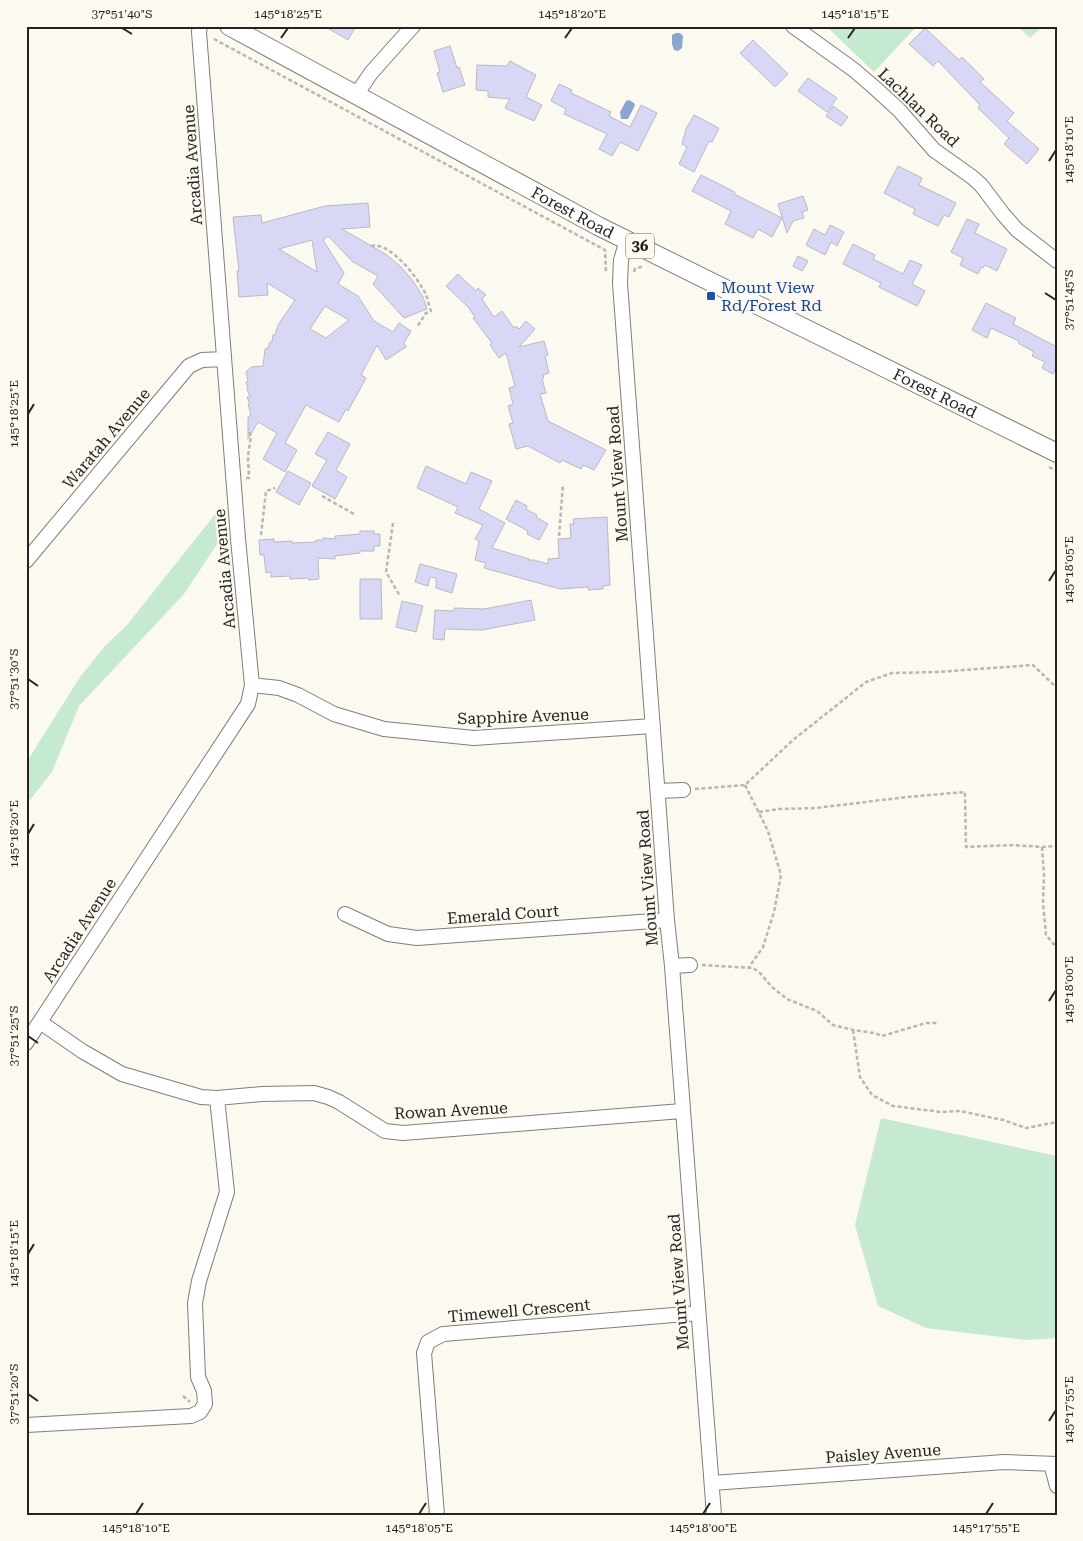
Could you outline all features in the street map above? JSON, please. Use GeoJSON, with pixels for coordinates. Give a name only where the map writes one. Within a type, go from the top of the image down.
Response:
{"type":"FeatureCollection","features":[{"type":"Feature","properties":{"kind":"main road","name":"Forest Road"},"geometry":{"type":"LineString","coordinates":[[230,26],[627,240],[1057,453]]}},
{"type":"Feature","properties":{"kind":"street","name":"Arcadia Avenue"},"geometry":{"type":"LineString","coordinates":[[26,1043],[248,704],[252,685],[238,539],[200,26]]}},
{"type":"Feature","properties":{"kind":"street"},"geometry":{"type":"LineString","coordinates":[[356,95],[371,73],[412,26]]}},
{"type":"Feature","properties":{"kind":"street","name":"Lachlan Road"},"geometry":{"type":"LineString","coordinates":[[793,26],[846,64],[875,88],[903,114],[934,150],[981,185],[1002,214],[1018,230],[1057,261]]}},
{"type":"Feature","properties":{"kind":"street","name":"Mount View Road"},"geometry":{"type":"LineString","coordinates":[[627,240],[621,260],[620,283],[667,920],[714,1515]]}},
{"type":"Feature","properties":{"kind":"street","name":"Waratah Avenue"},"geometry":{"type":"LineString","coordinates":[[28,554],[189,366],[202,360],[224,359]]}},
{"type":"Feature","properties":{"kind":"street","name":"Sapphire Avenue"},"geometry":{"type":"LineString","coordinates":[[252,685],[279,688],[298,695],[334,714],[384,729],[403,731],[474,738],[653,726]]}},
{"type":"Feature","properties":{"kind":"street"},"geometry":{"type":"LineString","coordinates":[[658,790],[683,790]]}},
{"type":"Feature","properties":{"kind":"street","name":"Emerald Court"},"geometry":{"type":"LineString","coordinates":[[345,914],[388,934],[417,938],[667,920]]}},
{"type":"Feature","properties":{"kind":"street"},"geometry":{"type":"LineString","coordinates":[[672,966],[690,965]]}},
{"type":"Feature","properties":{"kind":"street","name":"Rowan Avenue"},"geometry":{"type":"LineString","coordinates":[[40,1022],[82,1051],[122,1074],[201,1096],[217,1098],[262,1094],[314,1093],[339,1102],[385,1130],[403,1133],[682,1111]]}},
{"type":"Feature","properties":{"kind":"street"},"geometry":{"type":"LineString","coordinates":[[26,1425],[191,1416],[200,1412],[205,1404],[204,1391],[198,1377],[195,1303],[198,1281],[227,1192],[217,1098]]}},
{"type":"Feature","properties":{"kind":"street","name":"Timewell Crescent"},"geometry":{"type":"LineString","coordinates":[[437,1515],[424,1353],[428,1342],[443,1334],[698,1314]]}},
{"type":"Feature","properties":{"kind":"street","name":"Paisley Avenue"},"geometry":{"type":"LineString","coordinates":[[712,1483],[1004,1462],[1054,1464]]}},
{"type":"Feature","properties":{"kind":"street"},"geometry":{"type":"LineString","coordinates":[[1054,1464],[1057,1486]]}},
{"type":"Feature","properties":{"kind":"path"},"geometry":{"type":"LineString","coordinates":[[214,39],[605,250]]}},
{"type":"Feature","properties":{"kind":"path"},"geometry":{"type":"LineString","coordinates":[[370,246],[376,245],[385,248],[396,256],[420,283],[427,296],[431,311],[426,314],[417,327]]}},
{"type":"Feature","properties":{"kind":"path"},"geometry":{"type":"LineString","coordinates":[[245,478],[249,478],[248,456],[251,436],[248,429]]}},
{"type":"Feature","properties":{"kind":"path"},"geometry":{"type":"LineString","coordinates":[[559,536],[563,484]]}},
{"type":"Feature","properties":{"kind":"path"},"geometry":{"type":"LineString","coordinates":[[261,535],[266,491],[274,488]]}},
{"type":"Feature","properties":{"kind":"path"},"geometry":{"type":"LineString","coordinates":[[322,496],[354,514]]}},
{"type":"Feature","properties":{"kind":"path"},"geometry":{"type":"LineString","coordinates":[[393,523],[386,572],[400,596]]}},
{"type":"Feature","properties":{"kind":"path"},"geometry":{"type":"LineString","coordinates":[[683,790],[745,785],[793,740],[866,682],[892,673],[937,672],[1033,665],[1057,688]]}},
{"type":"Feature","properties":{"kind":"path"},"geometry":{"type":"LineString","coordinates":[[745,785],[768,831],[780,875],[774,912],[763,947],[748,968]]}},
{"type":"Feature","properties":{"kind":"path"},"geometry":{"type":"LineString","coordinates":[[759,812],[780,809],[816,808],[965,792],[966,847],[1057,846]]}},
{"type":"Feature","properties":{"kind":"path"},"geometry":{"type":"LineString","coordinates":[[1042,847],[1043,903],[1046,935],[1057,948]]}},
{"type":"Feature","properties":{"kind":"path"},"geometry":{"type":"LineString","coordinates":[[690,965],[748,968],[760,973],[772,987],[787,999],[817,1011],[833,1025],[853,1030],[882,1036],[926,1023],[938,1023]]}},
{"type":"Feature","properties":{"kind":"path"},"geometry":{"type":"LineString","coordinates":[[853,1030],[860,1077],[872,1095],[893,1106],[941,1112],[960,1111],[1003,1120],[1026,1128],[1057,1122]]}},
{"type":"Feature","properties":{"kind":"green space"},"geometry":{"type":"Polygon","coordinates":[[[826,26],[917,26],[874,72],[826,26]]]}},
{"type":"Feature","properties":{"kind":"green space"},"geometry":{"type":"Polygon","coordinates":[[[1017,26],[1043,26],[1030,38],[1017,26]]]}},
{"type":"Feature","properties":{"kind":"green space"},"geometry":{"type":"Polygon","coordinates":[[[220,508],[223,535],[184,594],[79,706],[52,772],[26,805],[26,763],[80,677],[105,646],[127,625],[220,508]]]}},
{"type":"Feature","properties":{"kind":"green space"},"geometry":{"type":"Polygon","coordinates":[[[881,1118],[1057,1156],[1057,1338],[1026,1340],[926,1328],[878,1306],[855,1225],[881,1118]]]}},
{"type":"Feature","properties":{"kind":"water"},"geometry":{"type":"Polygon","coordinates":[[[680,33],[683,36],[682,48],[678,51],[674,50],[672,44],[672,35],[680,33]]]}},
{"type":"Feature","properties":{"kind":"water"},"geometry":{"type":"Polygon","coordinates":[[[629,100],[635,105],[628,119],[621,119],[620,112],[626,101],[629,100]]]}},
{"type":"Feature","properties":{"kind":"building"},"geometry":{"type":"Polygon","coordinates":[[[324,26],[356,26],[348,40],[324,26]]]}},
{"type":"Feature","properties":{"kind":"building"},"geometry":{"type":"Polygon","coordinates":[[[925,28],[959,60],[962,57],[984,79],[980,82],[1014,113],[1007,121],[1039,149],[1027,164],[1004,144],[1009,138],[978,108],[980,105],[938,61],[933,66],[909,44],[925,28]]]}},
{"type":"Feature","properties":{"kind":"building"},"geometry":{"type":"Polygon","coordinates":[[[753,40],[788,74],[775,87],[740,53],[753,40]]]}},
{"type":"Feature","properties":{"kind":"building"},"geometry":{"type":"Polygon","coordinates":[[[450,46],[465,85],[443,92],[437,73],[440,72],[434,51],[450,46]]]}},
{"type":"Feature","properties":{"kind":"building"},"geometry":{"type":"Polygon","coordinates":[[[510,61],[536,75],[526,97],[542,105],[534,121],[505,108],[510,99],[488,97],[488,91],[476,90],[477,65],[507,66],[510,61]]]}},
{"type":"Feature","properties":{"kind":"building"},"geometry":{"type":"Polygon","coordinates":[[[808,78],[837,98],[827,112],[798,91],[808,78]]]}},
{"type":"Feature","properties":{"kind":"building"},"geometry":{"type":"Polygon","coordinates":[[[559,84],[572,90],[571,93],[611,112],[609,116],[630,127],[641,105],[657,113],[638,151],[620,142],[612,156],[599,149],[607,134],[564,114],[566,109],[551,101],[559,84]]]}},
{"type":"Feature","properties":{"kind":"building"},"geometry":{"type":"Polygon","coordinates":[[[833,106],[848,117],[841,126],[826,116],[833,106]]]}},
{"type":"Feature","properties":{"kind":"building"},"geometry":{"type":"Polygon","coordinates":[[[694,115],[719,128],[712,142],[709,141],[694,172],[679,164],[687,147],[682,144],[686,129],[694,115]]]}},
{"type":"Feature","properties":{"kind":"building"},"geometry":{"type":"Polygon","coordinates":[[[898,166],[922,178],[919,185],[956,203],[949,217],[944,215],[938,226],[913,214],[915,209],[884,193],[898,166]]]}},
{"type":"Feature","properties":{"kind":"building"},"geometry":{"type":"Polygon","coordinates":[[[701,175],[782,218],[772,237],[758,229],[753,238],[725,224],[731,211],[692,191],[701,175]]]}},
{"type":"Feature","properties":{"kind":"building"},"geometry":{"type":"Polygon","coordinates":[[[803,196],[808,210],[802,212],[804,218],[793,221],[787,233],[778,204],[803,196]]]}},
{"type":"Feature","properties":{"kind":"building"},"geometry":{"type":"Polygon","coordinates":[[[368,203],[370,227],[342,229],[387,255],[401,267],[423,297],[427,309],[404,318],[373,284],[378,276],[353,262],[328,236],[323,240],[344,273],[338,284],[358,296],[374,321],[393,332],[399,323],[411,331],[404,343],[406,347],[386,360],[377,345],[361,375],[366,378],[348,411],[346,409],[339,422],[306,405],[285,443],[297,450],[285,472],[263,459],[277,433],[258,422],[248,439],[248,417],[251,415],[247,397],[250,397],[247,389],[246,372],[251,367],[263,366],[265,349],[272,342],[278,325],[295,300],[267,283],[268,295],[239,297],[237,271],[239,271],[233,217],[261,215],[262,223],[325,206],[368,203]],[[312,240],[279,249],[317,272],[312,240]],[[325,306],[310,329],[326,338],[349,320],[325,306]]]}},
{"type":"Feature","properties":{"kind":"building"},"geometry":{"type":"Polygon","coordinates":[[[967,219],[979,224],[975,233],[1007,249],[997,271],[985,265],[983,268],[981,267],[978,274],[960,265],[963,258],[951,252],[967,219]]]}},
{"type":"Feature","properties":{"kind":"building"},"geometry":{"type":"Polygon","coordinates":[[[830,225],[844,232],[837,246],[831,242],[825,255],[806,245],[814,229],[825,235],[830,225]]]}},
{"type":"Feature","properties":{"kind":"building"},"geometry":{"type":"Polygon","coordinates":[[[853,244],[875,255],[873,259],[903,274],[910,260],[922,265],[912,284],[925,291],[917,306],[879,287],[881,283],[843,264],[853,244]]]}},
{"type":"Feature","properties":{"kind":"building"},"geometry":{"type":"Polygon","coordinates":[[[798,256],[808,261],[802,271],[793,266],[798,256]]]}},
{"type":"Feature","properties":{"kind":"building"},"geometry":{"type":"Polygon","coordinates":[[[458,274],[476,291],[478,288],[486,295],[482,299],[494,317],[502,311],[514,328],[516,326],[519,329],[526,321],[535,329],[519,347],[544,341],[548,355],[545,356],[549,373],[543,375],[544,378],[542,379],[546,393],[540,394],[548,421],[606,450],[594,470],[583,465],[581,469],[562,460],[560,463],[528,446],[516,449],[509,424],[513,423],[508,406],[513,404],[509,388],[515,386],[506,353],[499,358],[490,345],[492,343],[473,318],[475,317],[468,307],[446,286],[458,274]]]}},
{"type":"Feature","properties":{"kind":"building"},"geometry":{"type":"Polygon","coordinates":[[[986,303],[1016,318],[1013,324],[1057,347],[1057,366],[1053,374],[1042,368],[1045,362],[1032,356],[1034,352],[1018,343],[1019,341],[991,328],[987,338],[972,330],[986,303]]]}},
{"type":"Feature","properties":{"kind":"building"},"geometry":{"type":"Polygon","coordinates":[[[328,432],[350,444],[336,470],[347,477],[335,499],[312,486],[327,460],[315,454],[328,432]]]}},
{"type":"Feature","properties":{"kind":"building"},"geometry":{"type":"Polygon","coordinates":[[[426,466],[466,484],[471,472],[492,481],[479,509],[505,523],[492,548],[528,560],[548,564],[548,559],[559,558],[558,539],[571,538],[570,524],[574,524],[573,519],[607,517],[610,585],[603,586],[603,589],[588,590],[588,587],[560,589],[484,568],[486,563],[475,560],[479,541],[475,539],[483,525],[455,513],[458,507],[417,488],[426,466]]]}},
{"type":"Feature","properties":{"kind":"building"},"geometry":{"type":"Polygon","coordinates":[[[288,471],[311,483],[299,505],[276,492],[288,471]]]}},
{"type":"Feature","properties":{"kind":"building"},"geometry":{"type":"Polygon","coordinates":[[[516,500],[527,506],[526,509],[548,524],[539,540],[527,534],[528,531],[506,519],[516,500]]]}},
{"type":"Feature","properties":{"kind":"building"},"geometry":{"type":"Polygon","coordinates":[[[360,531],[374,531],[374,534],[380,534],[380,546],[374,546],[374,551],[360,551],[360,553],[335,556],[335,559],[318,558],[319,579],[290,579],[290,576],[271,577],[271,572],[266,573],[264,555],[260,555],[259,540],[274,539],[274,542],[292,541],[292,543],[316,542],[316,540],[323,540],[323,538],[335,539],[335,536],[360,534],[360,531]]]}},
{"type":"Feature","properties":{"kind":"building"},"geometry":{"type":"Polygon","coordinates":[[[420,564],[457,574],[452,593],[436,588],[436,578],[430,577],[428,586],[415,582],[420,564]]]}},
{"type":"Feature","properties":{"kind":"building"},"geometry":{"type":"Polygon","coordinates":[[[360,579],[381,579],[382,619],[360,619],[360,579]]]}},
{"type":"Feature","properties":{"kind":"building"},"geometry":{"type":"Polygon","coordinates":[[[531,600],[535,620],[482,630],[445,629],[444,640],[433,639],[435,610],[454,611],[454,608],[484,609],[531,600]]]}},
{"type":"Feature","properties":{"kind":"building"},"geometry":{"type":"Polygon","coordinates":[[[402,601],[423,606],[416,632],[396,627],[402,601]]]}},
{"type":"Feature","properties":{"kind":"place","name":"Mount View Rd/Forest Rd"},"geometry":{"type":"Point","coordinates":[711,296]}}]}
